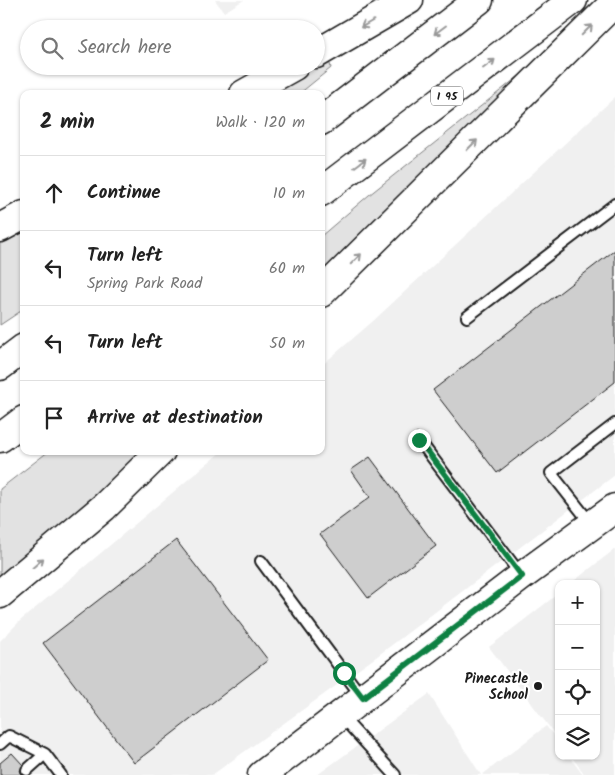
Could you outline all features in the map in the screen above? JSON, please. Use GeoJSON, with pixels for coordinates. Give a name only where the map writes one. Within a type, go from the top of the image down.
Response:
{"type":"FeatureCollection","features":[{"type":"Feature","properties":{"kind":"main road"},"geometry":{"type":"LineString","coordinates":[[325,49],[409,0]]}},
{"type":"Feature","properties":{"kind":"main road"},"geometry":{"type":"LineString","coordinates":[[325,117],[479,0]]}},
{"type":"Feature","properties":{"kind":"main road","name":"I 95"},"geometry":{"type":"LineString","coordinates":[[325,189],[573,0]]}},
{"type":"Feature","properties":{"kind":"main road"},"geometry":{"type":"LineString","coordinates":[[325,289],[615,2]]}},
{"type":"Feature","properties":{"kind":"main road"},"geometry":{"type":"LineString","coordinates":[[251,90],[278,75]]}},
{"type":"Feature","properties":{"kind":"main road"},"geometry":{"type":"LineString","coordinates":[[0,228],[20,217]]}},
{"type":"Feature","properties":{"kind":"main road"},"geometry":{"type":"LineString","coordinates":[[0,366],[20,351]]}},
{"type":"Feature","properties":{"kind":"main road"},"geometry":{"type":"LineString","coordinates":[[0,438],[20,423]]}},
{"type":"Feature","properties":{"kind":"main road"},"geometry":{"type":"LineString","coordinates":[[0,594],[104,507],[157,455]]}},
{"type":"Feature","properties":{"kind":"main road"},"geometry":{"type":"LineString","coordinates":[[262,775],[522,576],[615,508]]}},
{"type":"Feature","properties":{"kind":"lane"},"geometry":{"type":"LineString","coordinates":[[467,318],[615,204]]}},
{"type":"Feature","properties":{"kind":"lane"},"geometry":{"type":"LineString","coordinates":[[592,526],[551,473],[615,424]]}},
{"type":"Feature","properties":{"kind":"lane"},"geometry":{"type":"LineString","coordinates":[[419,440],[522,576]]}},
{"type":"Feature","properties":{"kind":"lane"},"geometry":{"type":"LineString","coordinates":[[261,561],[363,698]]}},
{"type":"Feature","properties":{"kind":"lane"},"geometry":{"type":"LineString","coordinates":[[340,715],[395,775]]}},
{"type":"Feature","properties":{"kind":"lane"},"geometry":{"type":"LineString","coordinates":[[0,744],[9,736],[45,754],[61,775]]}},
{"type":"Feature","properties":{"kind":"lane"},"geometry":{"type":"LineString","coordinates":[[27,770],[45,754]]}},
{"type":"Feature","properties":{"kind":"shaded area"},"geometry":{"type":"Polygon","coordinates":[[[215,0],[244,0],[224,12],[215,0]]]}},
{"type":"Feature","properties":{"kind":"shaded area"},"geometry":{"type":"Polygon","coordinates":[[[325,61],[330,64],[331,68],[325,73],[325,61]]]}},
{"type":"Feature","properties":{"kind":"shaded area"},"geometry":{"type":"Polygon","coordinates":[[[524,72],[528,75],[325,278],[325,233],[369,195],[524,72]]]}},
{"type":"Feature","properties":{"kind":"shaded area"},"geometry":{"type":"Polygon","coordinates":[[[297,75],[322,75],[304,90],[269,90],[297,75]]]}},
{"type":"Feature","properties":{"kind":"shaded area"},"geometry":{"type":"Polygon","coordinates":[[[615,97],[615,475],[376,657],[212,775],[0,775],[0,641],[20,621],[217,455],[325,455],[325,363],[372,322],[615,97]]]}},
{"type":"Feature","properties":{"kind":"shaded area"},"geometry":{"type":"Polygon","coordinates":[[[20,226],[20,312],[0,325],[0,238],[20,226]]]}},
{"type":"Feature","properties":{"kind":"shaded area"},"geometry":{"type":"Polygon","coordinates":[[[44,455],[143,455],[0,580],[0,489],[44,455]]]}},
{"type":"Feature","properties":{"kind":"shaded area"},"geometry":{"type":"Polygon","coordinates":[[[615,549],[615,775],[585,775],[574,760],[600,760],[600,580],[575,580],[615,549]]]}},
{"type":"Feature","properties":{"kind":"shaded area","name":"Pinecastle School"},"geometry":{"type":"Polygon","coordinates":[[[555,596],[555,735],[489,647],[555,596]]]}},
{"type":"Feature","properties":{"kind":"shaded area"},"geometry":{"type":"Polygon","coordinates":[[[429,694],[481,775],[317,775],[429,694]]]}},
{"type":"Feature","properties":{"kind":"shaded area"},"geometry":{"type":"Polygon","coordinates":[[[546,726],[555,737],[555,760],[572,760],[583,775],[482,775],[546,726]]]}},
{"type":"Feature","properties":{"kind":"building"},"geometry":{"type":"Polygon","coordinates":[[[615,250],[615,382],[497,473],[433,390],[615,250]]]}},
{"type":"Feature","properties":{"kind":"building"},"geometry":{"type":"Polygon","coordinates":[[[370,457],[436,546],[368,598],[320,534],[370,497],[351,470],[370,457]]]}},
{"type":"Feature","properties":{"kind":"building"},"geometry":{"type":"Polygon","coordinates":[[[176,540],[268,660],[134,763],[43,643],[176,540]]]}},
{"type":"Feature","properties":{"kind":"building"},"geometry":{"type":"Polygon","coordinates":[[[12,753],[23,765],[20,771],[22,775],[0,775],[0,763],[12,753]]]}},
{"type":"Feature","properties":{"kind":"place","name":"Pinecastle School"},"geometry":{"type":"Point","coordinates":[538,686]}},
{"type":"Feature","properties":{"kind":"route"},"geometry":{"type":"LineString","coordinates":[[344,673],[363,698],[522,576],[419,440]]}}]}
